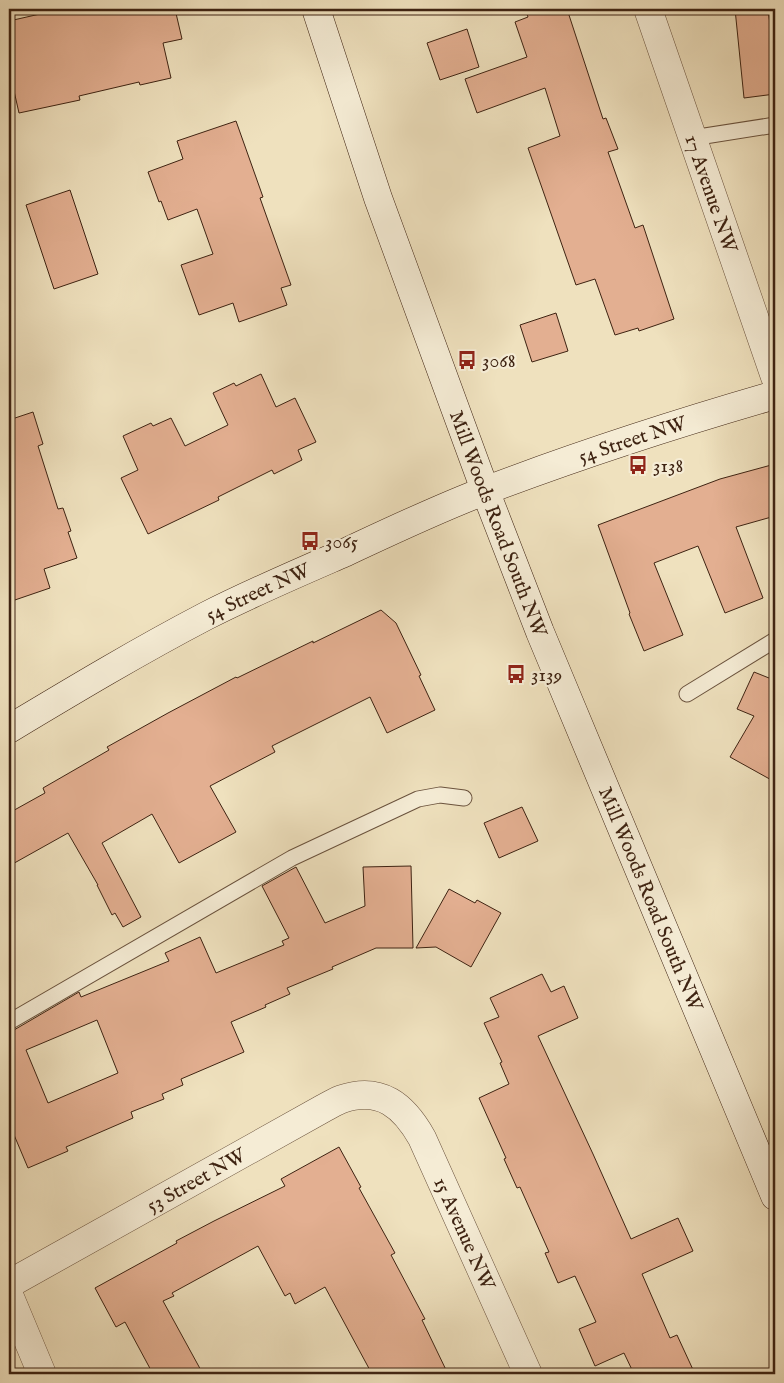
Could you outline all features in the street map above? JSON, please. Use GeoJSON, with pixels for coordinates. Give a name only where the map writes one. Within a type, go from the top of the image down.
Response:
{"type":"FeatureCollection","features":[{"type":"Feature","properties":{"kind":"street","name":"Mill Woods Road South NW"},"geometry":{"type":"LineString","coordinates":[[316,9],[378,198],[485,490],[540,632],[775,1196]]}},
{"type":"Feature","properties":{"kind":"street","name":"17 Avenue NW"},"geometry":{"type":"LineString","coordinates":[[648,9],[775,377]]}},
{"type":"Feature","properties":{"kind":"street","name":"54 Street NW"},"geometry":{"type":"LineString","coordinates":[[9,729],[208,615],[485,490],[654,431],[775,395]]}},
{"type":"Feature","properties":{"kind":"street","name":"53 Street NW"},"geometry":{"type":"LineString","coordinates":[[9,1284],[342,1099],[373,1096],[389,1100]]}},
{"type":"Feature","properties":{"kind":"street","name":"15 Avenue NW"},"geometry":{"type":"LineString","coordinates":[[389,1100],[408,1116],[422,1138],[528,1374]]}},
{"type":"Feature","properties":{"kind":"street"},"geometry":{"type":"LineString","coordinates":[[9,1295],[42,1374]]}},
{"type":"Feature","properties":{"kind":"lane"},"geometry":{"type":"LineString","coordinates":[[692,138],[775,125]]}},
{"type":"Feature","properties":{"kind":"lane"},"geometry":{"type":"LineString","coordinates":[[687,694],[775,640]]}},
{"type":"Feature","properties":{"kind":"lane"},"geometry":{"type":"LineString","coordinates":[[9,1022],[292,858],[418,799],[440,795],[464,798]]}},
{"type":"Feature","properties":{"kind":"building"},"geometry":{"type":"Polygon","coordinates":[[[39,9],[175,9],[182,39],[163,43],[171,78],[140,85],[139,82],[79,96],[80,100],[19,113],[12,82],[9,82],[9,21],[40,14],[39,9]]]}},
{"type":"Feature","properties":{"kind":"building"},"geometry":{"type":"Polygon","coordinates":[[[525,9],[567,9],[603,119],[606,118],[618,149],[608,152],[635,228],[643,225],[674,319],[639,331],[638,328],[615,335],[595,279],[576,285],[528,148],[560,136],[545,88],[477,113],[465,79],[527,57],[515,22],[528,17],[525,9]]]}},
{"type":"Feature","properties":{"kind":"building"},"geometry":{"type":"Polygon","coordinates":[[[735,9],[768,9],[775,63],[775,94],[744,98],[735,9]]]}},
{"type":"Feature","properties":{"kind":"building"},"geometry":{"type":"Polygon","coordinates":[[[467,29],[479,67],[440,80],[427,43],[467,29]]]}},
{"type":"Feature","properties":{"kind":"building"},"geometry":{"type":"Polygon","coordinates":[[[236,121],[263,197],[260,198],[291,285],[281,288],[287,305],[239,322],[233,303],[199,315],[181,265],[213,254],[197,209],[168,220],[148,172],[183,159],[177,141],[236,121]]]}},
{"type":"Feature","properties":{"kind":"building"},"geometry":{"type":"Polygon","coordinates":[[[70,190],[98,274],[54,289],[26,205],[70,190]]]}},
{"type":"Feature","properties":{"kind":"building"},"geometry":{"type":"Polygon","coordinates":[[[556,313],[568,351],[532,362],[520,325],[556,313]]]}},
{"type":"Feature","properties":{"kind":"building"},"geometry":{"type":"Polygon","coordinates":[[[261,374],[276,407],[295,398],[316,442],[298,450],[302,460],[274,474],[272,470],[218,497],[219,500],[148,534],[121,478],[138,470],[123,436],[151,423],[153,426],[171,418],[185,446],[228,425],[213,393],[234,383],[236,386],[261,374]]]}},
{"type":"Feature","properties":{"kind":"building"},"geometry":{"type":"Polygon","coordinates":[[[33,412],[43,444],[38,446],[58,509],[63,508],[71,531],[68,532],[77,558],[44,569],[50,588],[9,602],[9,420],[33,412]]]}},
{"type":"Feature","properties":{"kind":"building"},"geometry":{"type":"Polygon","coordinates":[[[775,464],[775,516],[736,527],[763,598],[725,613],[698,546],[654,563],[683,635],[644,651],[598,525],[720,479],[775,464]]]}},
{"type":"Feature","properties":{"kind":"building"},"geometry":{"type":"Polygon","coordinates":[[[381,610],[396,623],[421,675],[419,676],[435,710],[387,733],[370,697],[272,746],[275,752],[210,786],[236,832],[179,863],[152,814],[102,843],[141,917],[123,927],[115,913],[112,915],[98,885],[68,833],[9,866],[9,813],[45,793],[43,788],[109,750],[107,747],[236,677],[381,610]]]}},
{"type":"Feature","properties":{"kind":"building"},"geometry":{"type":"Polygon","coordinates":[[[754,672],[774,680],[775,678],[775,782],[730,757],[754,716],[737,709],[754,672]]]}},
{"type":"Feature","properties":{"kind":"building"},"geometry":{"type":"Polygon","coordinates":[[[522,807],[538,841],[499,858],[484,823],[522,807]]]}},
{"type":"Feature","properties":{"kind":"building"},"geometry":{"type":"Polygon","coordinates":[[[411,866],[413,948],[376,948],[332,967],[333,969],[287,988],[290,994],[231,1022],[244,1052],[181,1079],[183,1085],[162,1094],[164,1099],[131,1112],[133,1118],[66,1147],[68,1151],[28,1168],[9,1123],[9,1031],[14,1030],[79,992],[81,997],[169,961],[165,953],[200,937],[216,973],[284,945],[282,941],[289,938],[262,886],[296,867],[325,923],[365,906],[363,867],[411,866]],[[97,1020],[26,1050],[48,1103],[118,1073],[97,1020]]]}},
{"type":"Feature","properties":{"kind":"building"},"geometry":{"type":"Polygon","coordinates":[[[449,889],[475,903],[477,900],[501,913],[471,967],[436,947],[416,948],[449,889]]]}},
{"type":"Feature","properties":{"kind":"building"},"geometry":{"type":"Polygon","coordinates":[[[542,974],[551,992],[564,986],[578,1018],[538,1036],[631,1239],[678,1218],[693,1251],[642,1274],[670,1338],[677,1335],[695,1374],[634,1374],[624,1353],[595,1366],[579,1329],[596,1322],[575,1276],[558,1283],[545,1253],[549,1252],[520,1187],[517,1188],[504,1159],[506,1158],[479,1098],[509,1084],[500,1063],[502,1062],[484,1023],[499,1017],[490,998],[542,974]]]}},
{"type":"Feature","properties":{"kind":"building"},"geometry":{"type":"Polygon","coordinates":[[[339,1147],[395,1253],[391,1255],[425,1319],[422,1320],[448,1374],[372,1374],[325,1287],[295,1304],[290,1293],[285,1296],[258,1246],[172,1293],[174,1296],[163,1301],[203,1374],[153,1374],[125,1322],[116,1327],[95,1288],[177,1243],[176,1241],[285,1186],[281,1179],[339,1147]]]}},
{"type":"Feature","properties":{"kind":"place","name":"3068"},"geometry":{"type":"Point","coordinates":[467,360]}},
{"type":"Feature","properties":{"kind":"place","name":"3138"},"geometry":{"type":"Point","coordinates":[638,465]}},
{"type":"Feature","properties":{"kind":"place","name":"3065"},"geometry":{"type":"Point","coordinates":[310,541]}},
{"type":"Feature","properties":{"kind":"place","name":"3139"},"geometry":{"type":"Point","coordinates":[516,674]}}]}
